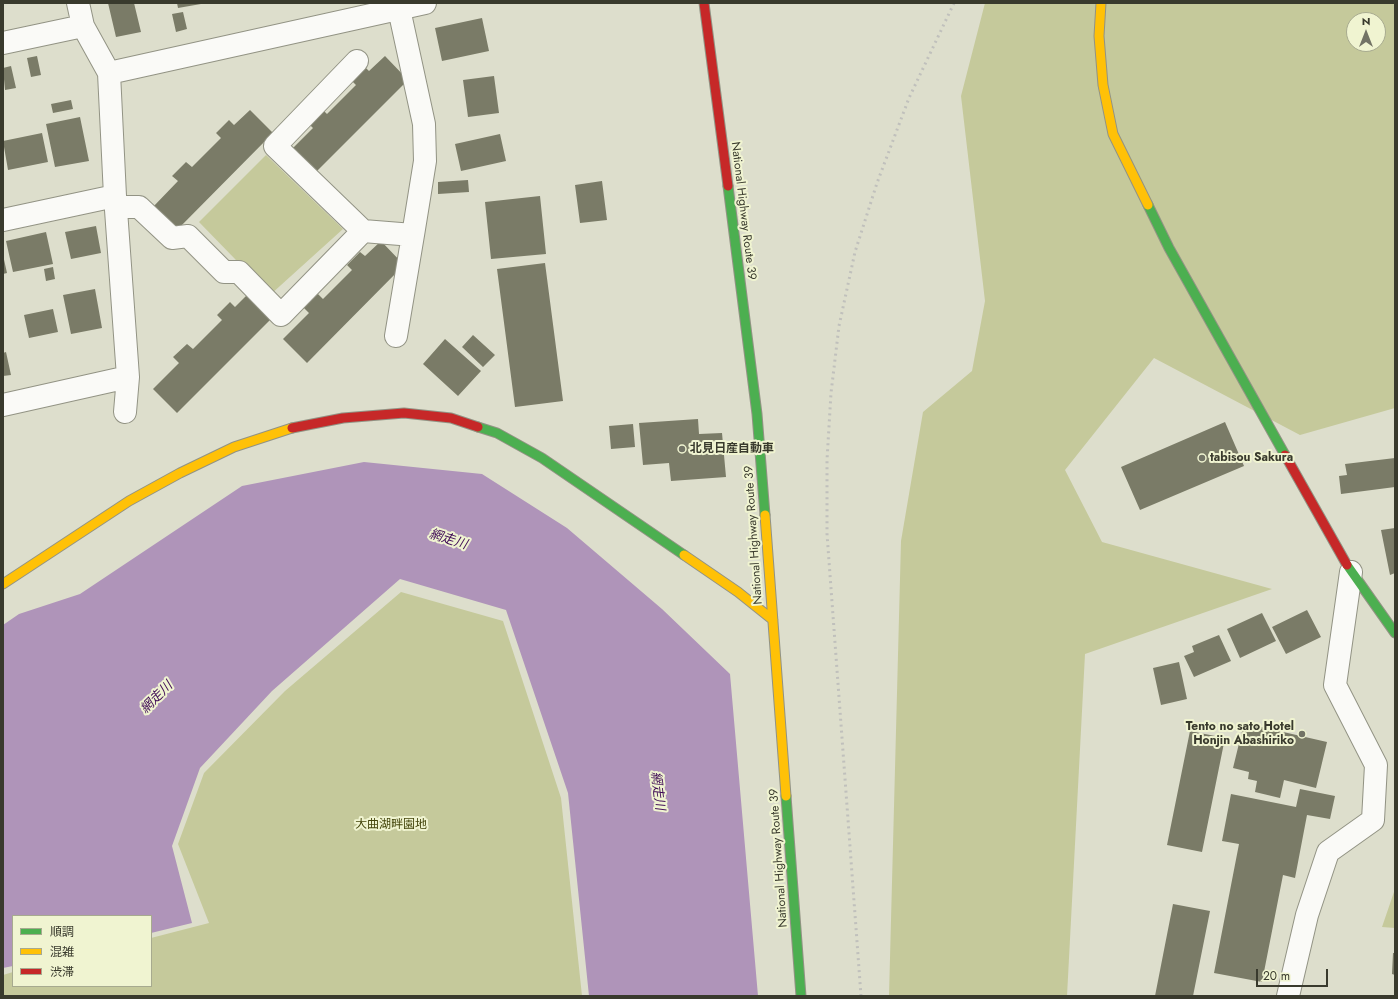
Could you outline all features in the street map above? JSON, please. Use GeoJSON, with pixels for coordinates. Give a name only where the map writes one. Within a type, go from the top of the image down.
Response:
{"type":"FeatureCollection","features":[{"type":"Feature","properties":{"kind":"main road","name":"National Highway Route 39"},"geometry":{"type":"LineString","coordinates":[[704,3],[756,414],[802,996]]}},
{"type":"Feature","properties":{"kind":"main road"},"geometry":{"type":"LineString","coordinates":[[1101,3],[1099,36],[1103,85],[1113,134],[1168,248],[1351,572],[1395,633]]}},
{"type":"Feature","properties":{"kind":"main road"},"geometry":{"type":"LineString","coordinates":[[3,584],[129,501],[180,473],[234,447],[287,429],[343,418],[404,413],[451,418],[497,433],[542,458],[738,592],[773,620]]}},
{"type":"Feature","properties":{"kind":"street"},"geometry":{"type":"LineString","coordinates":[[78,3],[83,26],[109,73],[115,202],[128,377],[125,412]]}},
{"type":"Feature","properties":{"kind":"street"},"geometry":{"type":"LineString","coordinates":[[109,73],[425,3]]}},
{"type":"Feature","properties":{"kind":"street"},"geometry":{"type":"LineString","coordinates":[[396,336],[425,161],[424,124],[399,9]]}},
{"type":"Feature","properties":{"kind":"street"},"geometry":{"type":"LineString","coordinates":[[3,43],[83,26]]}},
{"type":"Feature","properties":{"kind":"street"},"geometry":{"type":"LineString","coordinates":[[357,61],[274,146],[363,231],[413,235]]}},
{"type":"Feature","properties":{"kind":"street"},"geometry":{"type":"LineString","coordinates":[[3,220],[115,202],[139,207],[172,238],[188,236],[224,272],[239,272],[281,314],[363,231]]}},
{"type":"Feature","properties":{"kind":"street"},"geometry":{"type":"LineString","coordinates":[[3,405],[128,377]]}},
{"type":"Feature","properties":{"kind":"street"},"geometry":{"type":"LineString","coordinates":[[1288,996],[1307,915],[1328,852],[1373,820],[1376,765],[1335,685],[1351,572]]}},
{"type":"Feature","properties":{"kind":"green space"},"geometry":{"type":"Polygon","coordinates":[[[985,3],[1395,3],[1395,408],[1300,435],[1154,358],[1065,470],[1102,542],[1272,589],[1085,654],[1067,996],[889,996],[901,541],[923,412],[972,371],[985,301],[961,96],[985,3]]]}},
{"type":"Feature","properties":{"kind":"green space"},"geometry":{"type":"Polygon","coordinates":[[[266,155],[343,229],[270,295],[199,222],[266,155]]]}},
{"type":"Feature","properties":{"kind":"green space","name":"大曲湖畔園地"},"geometry":{"type":"Polygon","coordinates":[[[401,592],[503,621],[561,798],[582,996],[3,996],[3,975],[12,972],[12,987],[152,987],[152,938],[209,923],[178,844],[204,773],[285,691],[401,592]]]}},
{"type":"Feature","properties":{"kind":"green space"},"geometry":{"type":"Polygon","coordinates":[[[1395,889],[1395,928],[1382,927],[1395,889]]]}},
{"type":"Feature","properties":{"kind":"water","name":"網走川"},"geometry":{"type":"Polygon","coordinates":[[[364,462],[482,474],[567,528],[662,609],[730,674],[758,996],[589,996],[568,793],[506,610],[400,579],[272,691],[200,768],[172,846],[192,923],[152,933],[152,915],[12,915],[12,966],[3,968],[3,625],[19,614],[80,594],[242,486],[364,462]]]}},
{"type":"Feature","properties":{"kind":"building"},"geometry":{"type":"Polygon","coordinates":[[[108,3],[134,3],[141,32],[116,37],[108,3]]]}},
{"type":"Feature","properties":{"kind":"building"},"geometry":{"type":"Polygon","coordinates":[[[177,3],[201,3],[201,4],[178,8],[177,3]]]}},
{"type":"Feature","properties":{"kind":"building"},"geometry":{"type":"Polygon","coordinates":[[[183,12],[187,29],[176,32],[172,14],[183,12]]]}},
{"type":"Feature","properties":{"kind":"building"},"geometry":{"type":"Polygon","coordinates":[[[482,18],[489,51],[442,61],[435,28],[482,18]]]}},
{"type":"Feature","properties":{"kind":"building"},"geometry":{"type":"Polygon","coordinates":[[[37,56],[41,75],[31,77],[27,58],[37,56]]]}},
{"type":"Feature","properties":{"kind":"building"},"geometry":{"type":"Polygon","coordinates":[[[385,56],[408,80],[311,177],[287,154],[313,128],[307,122],[321,108],[327,114],[356,85],[351,80],[364,66],[369,71],[385,56]]]}},
{"type":"Feature","properties":{"kind":"building"},"geometry":{"type":"Polygon","coordinates":[[[11,66],[16,88],[5,90],[3,68],[11,66]]]}},
{"type":"Feature","properties":{"kind":"building"},"geometry":{"type":"Polygon","coordinates":[[[494,76],[499,113],[468,117],[463,80],[494,76]]]}},
{"type":"Feature","properties":{"kind":"building"},"geometry":{"type":"Polygon","coordinates":[[[71,100],[73,109],[53,113],[51,104],[71,100]]]}},
{"type":"Feature","properties":{"kind":"building"},"geometry":{"type":"Polygon","coordinates":[[[250,110],[273,133],[176,231],[152,208],[178,181],[172,176],[186,162],[192,167],[221,138],[216,133],[229,120],[234,125],[250,110]]]}},
{"type":"Feature","properties":{"kind":"building"},"geometry":{"type":"Polygon","coordinates":[[[80,117],[89,161],[55,167],[46,124],[80,117]]]}},
{"type":"Feature","properties":{"kind":"building"},"geometry":{"type":"Polygon","coordinates":[[[42,133],[48,162],[8,170],[3,141],[42,133]]]}},
{"type":"Feature","properties":{"kind":"building"},"geometry":{"type":"Polygon","coordinates":[[[500,134],[506,161],[461,171],[455,144],[500,134]]]}},
{"type":"Feature","properties":{"kind":"building"},"geometry":{"type":"Polygon","coordinates":[[[468,180],[469,192],[438,194],[438,182],[468,180]]]}},
{"type":"Feature","properties":{"kind":"building"},"geometry":{"type":"Polygon","coordinates":[[[602,181],[607,220],[580,223],[575,185],[602,181]]]}},
{"type":"Feature","properties":{"kind":"building"},"geometry":{"type":"Polygon","coordinates":[[[540,196],[546,254],[491,259],[485,202],[540,196]]]}},
{"type":"Feature","properties":{"kind":"building"},"geometry":{"type":"Polygon","coordinates":[[[96,226],[101,253],[71,259],[65,232],[96,226]]]}},
{"type":"Feature","properties":{"kind":"building"},"geometry":{"type":"Polygon","coordinates":[[[46,232],[53,264],[13,272],[6,241],[46,232]]]}},
{"type":"Feature","properties":{"kind":"building"},"geometry":{"type":"Polygon","coordinates":[[[381,241],[404,265],[307,363],[283,339],[309,313],[303,307],[317,293],[323,299],[352,270],[347,265],[360,252],[365,256],[381,241]]]}},
{"type":"Feature","properties":{"kind":"building"},"geometry":{"type":"Polygon","coordinates":[[[3,255],[7,273],[3,274],[3,255]]]}},
{"type":"Feature","properties":{"kind":"building"},"geometry":{"type":"Polygon","coordinates":[[[545,263],[563,401],[515,407],[497,269],[545,263]]]}},
{"type":"Feature","properties":{"kind":"building"},"geometry":{"type":"Polygon","coordinates":[[[53,267],[55,279],[46,281],[44,269],[53,267]]]}},
{"type":"Feature","properties":{"kind":"building"},"geometry":{"type":"Polygon","coordinates":[[[95,289],[102,328],[71,334],[63,295],[95,289]]]}},
{"type":"Feature","properties":{"kind":"building"},"geometry":{"type":"Polygon","coordinates":[[[251,291],[275,315],[177,413],[153,389],[179,363],[173,357],[187,344],[193,349],[222,320],[217,315],[230,302],[235,307],[251,291]]]}},
{"type":"Feature","properties":{"kind":"building"},"geometry":{"type":"Polygon","coordinates":[[[53,309],[58,332],[29,338],[24,315],[53,309]]]}},
{"type":"Feature","properties":{"kind":"building"},"geometry":{"type":"Polygon","coordinates":[[[473,335],[495,355],[483,367],[462,347],[473,335]]]}},
{"type":"Feature","properties":{"kind":"building"},"geometry":{"type":"Polygon","coordinates":[[[445,339],[481,371],[458,396],[423,364],[445,339]]]}},
{"type":"Feature","properties":{"kind":"building"},"geometry":{"type":"Polygon","coordinates":[[[6,352],[11,375],[3,376],[3,353],[6,352]]]}},
{"type":"Feature","properties":{"kind":"building","name":"北見日産自動車"},"geometry":{"type":"Polygon","coordinates":[[[698,419],[699,434],[722,433],[726,477],[671,481],[669,463],[643,465],[639,423],[698,419]]]}},
{"type":"Feature","properties":{"kind":"building"},"geometry":{"type":"Polygon","coordinates":[[[1225,422],[1244,466],[1140,510],[1121,467],[1225,422]]]}},
{"type":"Feature","properties":{"kind":"building"},"geometry":{"type":"Polygon","coordinates":[[[633,424],[635,447],[611,449],[609,426],[633,424]]]}},
{"type":"Feature","properties":{"kind":"building"},"geometry":{"type":"Polygon","coordinates":[[[1395,458],[1395,487],[1341,494],[1339,476],[1347,475],[1345,464],[1395,458]]]}},
{"type":"Feature","properties":{"kind":"building"},"geometry":{"type":"Polygon","coordinates":[[[1395,528],[1395,573],[1390,575],[1381,530],[1395,528]]]}},
{"type":"Feature","properties":{"kind":"building"},"geometry":{"type":"Polygon","coordinates":[[[1307,610],[1321,637],[1286,654],[1272,627],[1307,610]]]}},
{"type":"Feature","properties":{"kind":"building"},"geometry":{"type":"Polygon","coordinates":[[[1262,613],[1276,641],[1240,658],[1227,629],[1262,613]]]}},
{"type":"Feature","properties":{"kind":"building"},"geometry":{"type":"Polygon","coordinates":[[[1219,635],[1231,661],[1194,677],[1184,656],[1194,652],[1192,646],[1219,635]]]}},
{"type":"Feature","properties":{"kind":"building"},"geometry":{"type":"Polygon","coordinates":[[[1179,662],[1187,699],[1161,705],[1153,668],[1179,662]]]}},
{"type":"Feature","properties":{"kind":"building"},"geometry":{"type":"Polygon","coordinates":[[[1244,723],[1327,742],[1316,788],[1284,780],[1280,798],[1255,792],[1257,781],[1248,779],[1249,772],[1233,768],[1244,723]]]}},
{"type":"Feature","properties":{"kind":"building"},"geometry":{"type":"Polygon","coordinates":[[[1190,731],[1225,738],[1202,852],[1167,845],[1190,731]]]}},
{"type":"Feature","properties":{"kind":"building"},"geometry":{"type":"Polygon","coordinates":[[[1300,789],[1335,796],[1330,819],[1307,815],[1295,878],[1283,875],[1262,982],[1214,973],[1239,844],[1222,841],[1231,794],[1296,807],[1300,789]]]}},
{"type":"Feature","properties":{"kind":"building"},"geometry":{"type":"Polygon","coordinates":[[[1173,904],[1210,911],[1193,996],[1155,996],[1173,904]]]}},
{"type":"Feature","properties":{"kind":"building"},"geometry":{"type":"Polygon","coordinates":[[[1393,953],[1395,953],[1395,975],[1392,974],[1393,953]]]}},
{"type":"Feature","properties":{"kind":"railway"},"geometry":{"type":"LineString","coordinates":[[861,996],[827,534],[827,460],[831,393],[839,326],[855,252],[877,183],[909,98],[954,3]]}},
{"type":"Feature","properties":{"kind":"traffic: fast"},"geometry":{"type":"LineString","coordinates":[[728,186],[757,414],[765,515]]}},
{"type":"Feature","properties":{"kind":"traffic: fast"},"geometry":{"type":"LineString","coordinates":[[1148,205],[1169,248],[1285,455]]}},
{"type":"Feature","properties":{"kind":"traffic: fast"},"geometry":{"type":"LineString","coordinates":[[478,427],[497,433],[542,458],[684,555]]}},
{"type":"Feature","properties":{"kind":"traffic: fast"},"geometry":{"type":"LineString","coordinates":[[1347,565],[1395,633]]}},
{"type":"Feature","properties":{"kind":"traffic: fast"},"geometry":{"type":"LineString","coordinates":[[786,796],[801,996]]}},
{"type":"Feature","properties":{"kind":"traffic: slow"},"geometry":{"type":"LineString","coordinates":[[1101,3],[1099,36],[1103,85],[1113,134],[1148,205]]}},
{"type":"Feature","properties":{"kind":"traffic: slow"},"geometry":{"type":"LineString","coordinates":[[3,584],[129,501],[180,473],[234,447],[292,428]]}},
{"type":"Feature","properties":{"kind":"traffic: slow"},"geometry":{"type":"LineString","coordinates":[[765,515],[786,796]]}},
{"type":"Feature","properties":{"kind":"traffic: slow"},"geometry":{"type":"LineString","coordinates":[[684,555],[738,592],[773,620]]}},
{"type":"Feature","properties":{"kind":"traffic: jam"},"geometry":{"type":"LineString","coordinates":[[704,3],[728,186]]}},
{"type":"Feature","properties":{"kind":"traffic: jam"},"geometry":{"type":"LineString","coordinates":[[292,428],[343,418],[404,413],[451,418],[478,427]]}},
{"type":"Feature","properties":{"kind":"traffic: jam"},"geometry":{"type":"LineString","coordinates":[[1285,455],[1347,565]]}},
{"type":"Feature","properties":{"kind":"place","name":"北見日産自動車"},"geometry":{"type":"Point","coordinates":[682,449]}},
{"type":"Feature","properties":{"kind":"place","name":"tabisou Sakura"},"geometry":{"type":"Point","coordinates":[1202,458]}},
{"type":"Feature","properties":{"kind":"place","name":"Tento no sato Hotel Honjin Abashiriko"},"geometry":{"type":"Point","coordinates":[1302,734]}}]}
